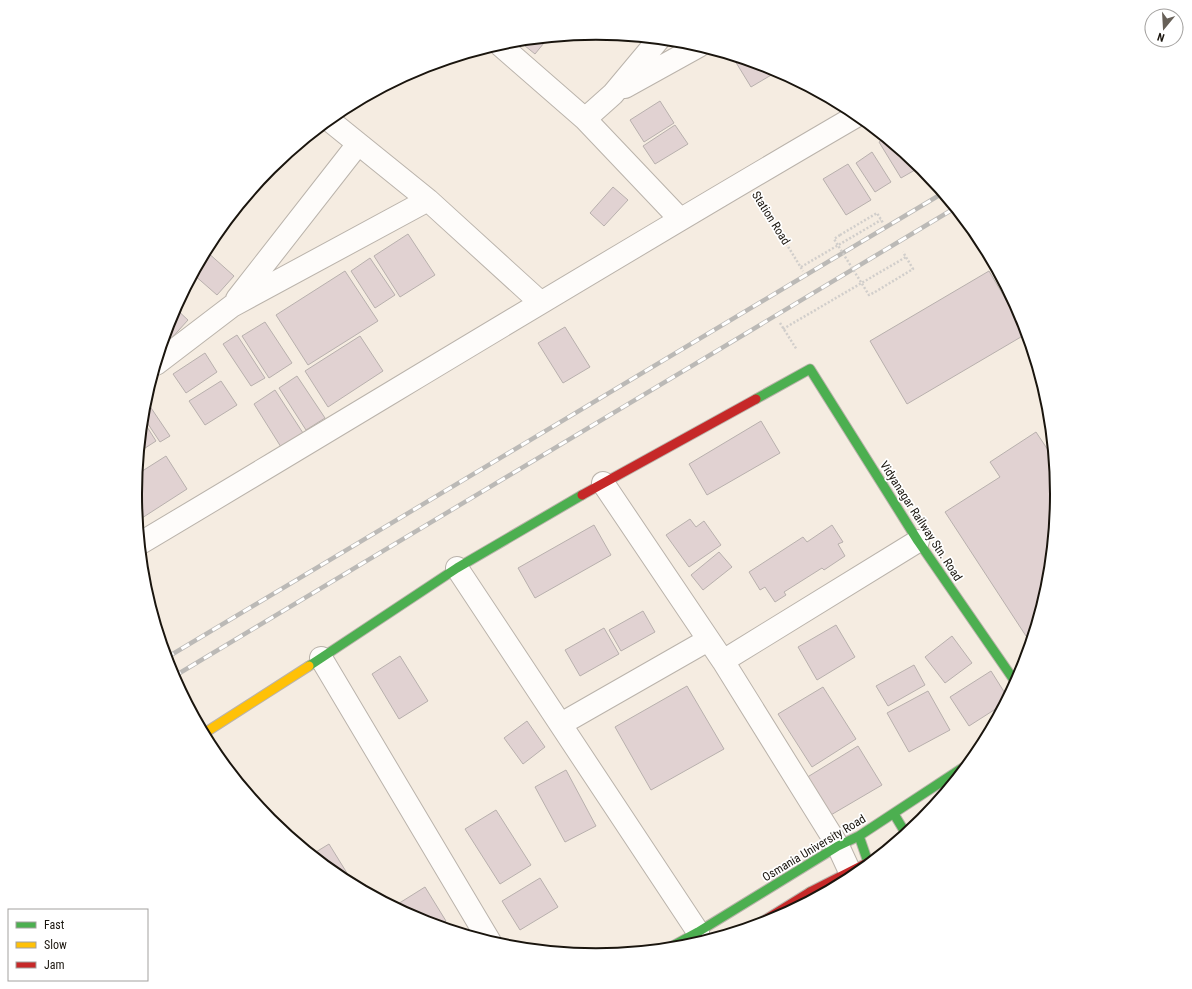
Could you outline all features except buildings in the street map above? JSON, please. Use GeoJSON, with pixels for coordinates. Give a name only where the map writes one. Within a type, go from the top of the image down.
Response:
{"type":"FeatureCollection","features":[{"type":"Feature","properties":{"kind":"street"},"geometry":{"type":"LineString","coordinates":[[585,119],[613,94],[655,44]]}},
{"type":"Feature","properties":{"kind":"street"},"geometry":{"type":"LineString","coordinates":[[505,49],[585,119],[680,219]]}},
{"type":"Feature","properties":{"kind":"street"},"geometry":{"type":"LineString","coordinates":[[613,94],[691,50]]}},
{"type":"Feature","properties":{"kind":"street"},"geometry":{"type":"LineString","coordinates":[[144,541],[430,370],[540,302],[852,119]]}},
{"type":"Feature","properties":{"kind":"street"},"geometry":{"type":"LineString","coordinates":[[333,124],[428,200],[540,302]]}},
{"type":"Feature","properties":{"kind":"street"},"geometry":{"type":"LineString","coordinates":[[232,306],[358,144]]}},
{"type":"Feature","properties":{"kind":"street"},"geometry":{"type":"LineString","coordinates":[[163,359],[232,306],[428,200]]}},
{"type":"Feature","properties":{"kind":"street","name":"Vidyanagar Railway Stn. Road"},"geometry":{"type":"LineString","coordinates":[[603,483],[810,369],[918,541],[1012,677]]}},
{"type":"Feature","properties":{"kind":"street"},"geometry":{"type":"LineString","coordinates":[[208,731],[457,568],[603,483],[723,661],[838,846],[860,864]]}},
{"type":"Feature","properties":{"kind":"street"},"geometry":{"type":"LineString","coordinates":[[723,661],[918,541]]}},
{"type":"Feature","properties":{"kind":"street"},"geometry":{"type":"LineString","coordinates":[[457,568],[698,932]]}},
{"type":"Feature","properties":{"kind":"street"},"geometry":{"type":"LineString","coordinates":[[561,724],[708,640]]}},
{"type":"Feature","properties":{"kind":"street"},"geometry":{"type":"LineString","coordinates":[[321,658],[486,936]]}},
{"type":"Feature","properties":{"kind":"street","name":"Osmania University Road"},"geometry":{"type":"LineString","coordinates":[[683,940],[838,846],[859,836],[956,773]]}},
{"type":"Feature","properties":{"kind":"street"},"geometry":{"type":"LineString","coordinates":[[894,814],[903,829]]}},
{"type":"Feature","properties":{"kind":"street"},"geometry":{"type":"LineString","coordinates":[[859,836],[863,862]]}},
{"type":"Feature","properties":{"kind":"street"},"geometry":{"type":"LineString","coordinates":[[786,907],[810,892],[842,876]]}},
{"type":"Feature","properties":{"kind":"path","name":"Station Road"},"geometry":{"type":"LineString","coordinates":[[747,180],[803,271]]}},
{"type":"Feature","properties":{"kind":"path"},"geometry":{"type":"LineString","coordinates":[[883,223],[877,213],[834,239],[869,295],[913,269],[903,252]]}},
{"type":"Feature","properties":{"kind":"path"},"geometry":{"type":"LineString","coordinates":[[801,267],[881,220]]}},
{"type":"Feature","properties":{"kind":"path"},"geometry":{"type":"LineString","coordinates":[[784,329],[906,257]]}},
{"type":"Feature","properties":{"kind":"path"},"geometry":{"type":"LineString","coordinates":[[780,323],[794,346]]}},
{"type":"Feature","properties":{"kind":"railway"},"geometry":{"type":"LineString","coordinates":[[171,655],[939,196]]}},
{"type":"Feature","properties":{"kind":"railway"},"geometry":{"type":"LineString","coordinates":[[178,674],[951,211]]}},
{"type":"Feature","properties":{"kind":"traffic: fast"},"geometry":{"type":"LineString","coordinates":[[756,399],[810,369],[918,541],[1012,677]]}},
{"type":"Feature","properties":{"kind":"traffic: fast"},"geometry":{"type":"LineString","coordinates":[[309,666],[457,568],[582,495]]}},
{"type":"Feature","properties":{"kind":"traffic: fast"},"geometry":{"type":"LineString","coordinates":[[867,859],[859,836],[956,772]]}},
{"type":"Feature","properties":{"kind":"traffic: fast"},"geometry":{"type":"LineString","coordinates":[[894,814],[903,829]]}},
{"type":"Feature","properties":{"kind":"traffic: fast"},"geometry":{"type":"LineString","coordinates":[[683,940],[838,846],[859,836]]}},
{"type":"Feature","properties":{"kind":"traffic: slow"},"geometry":{"type":"LineString","coordinates":[[208,731],[309,666]]}},
{"type":"Feature","properties":{"kind":"traffic: jam"},"geometry":{"type":"LineString","coordinates":[[582,495],[756,399]]}},
{"type":"Feature","properties":{"kind":"traffic: jam"},"geometry":{"type":"LineString","coordinates":[[786,907],[810,892],[847,873]]}}]}
